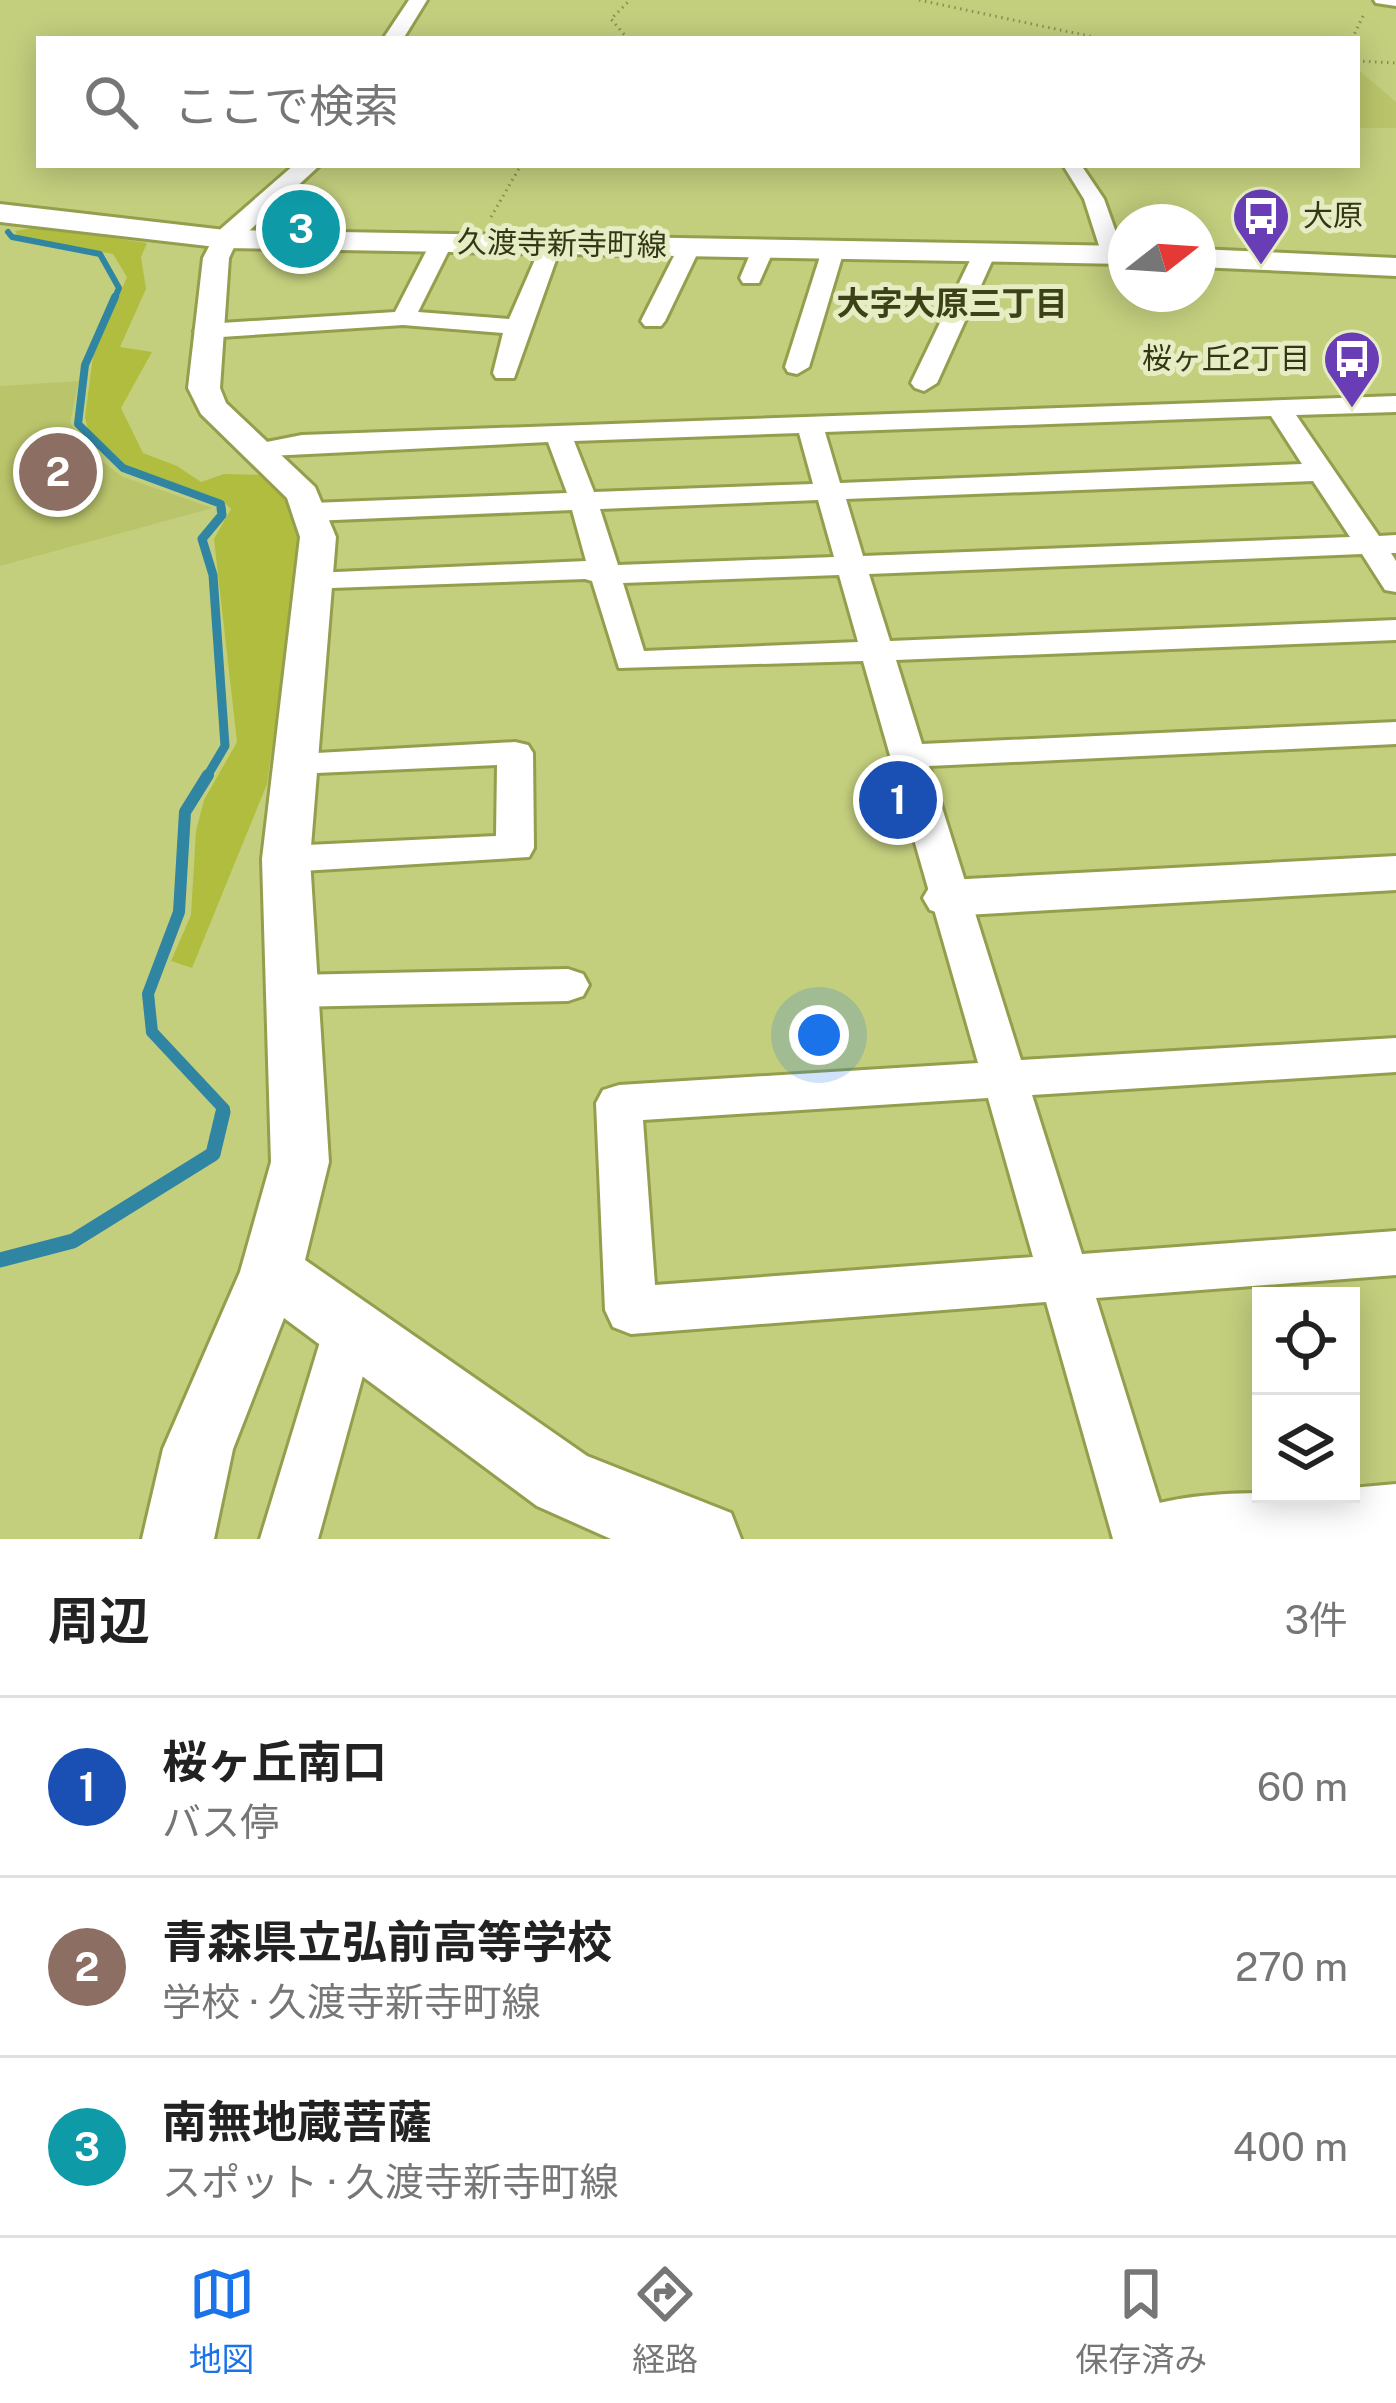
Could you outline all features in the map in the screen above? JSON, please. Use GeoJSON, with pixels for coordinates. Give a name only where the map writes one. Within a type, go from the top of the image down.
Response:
{"type":"FeatureCollection","features":[{"type":"Feature","properties":{"kind":"main road","name":"久渡寺新寺町線"},"geometry":{"type":"LineString","coordinates":[[0,213],[225,238],[1108,255]]}},
{"type":"Feature","properties":{"kind":"main road"},"geometry":{"type":"LineString","coordinates":[[1216,260],[1396,268]]}},
{"type":"Feature","properties":{"kind":"street"},"geometry":{"type":"LineString","coordinates":[[395,36],[418,0]]}},
{"type":"Feature","properties":{"kind":"street"},"geometry":{"type":"LineString","coordinates":[[1381,0],[1396,2]]}},
{"type":"Feature","properties":{"kind":"street"},"geometry":{"type":"LineString","coordinates":[[178,1539],[198,1449],[271,1272],[300,1162],[286,859],[318,537],[312,512],[290,477],[212,407],[204,388],[215,258],[225,238],[305,168]]}},
{"type":"Feature","properties":{"kind":"street"},"geometry":{"type":"LineString","coordinates":[[1074,168],[1108,229]]}},
{"type":"Feature","properties":{"kind":"street"},"geometry":{"type":"LineString","coordinates":[[403,318],[442,242]]}},
{"type":"Feature","properties":{"kind":"street"},"geometry":{"type":"LineString","coordinates":[[505,373],[517,328],[551,243]]}},
{"type":"Feature","properties":{"kind":"street"},"geometry":{"type":"LineString","coordinates":[[653,321],[690,246]]}},
{"type":"Feature","properties":{"kind":"street"},"geometry":{"type":"LineString","coordinates":[[751,278],[764,247]]}},
{"type":"Feature","properties":{"kind":"street"},"geometry":{"type":"LineString","coordinates":[[797,367],[834,247]]}},
{"type":"Feature","properties":{"kind":"street"},"geometry":{"type":"LineString","coordinates":[[924,383],[986,250]]}},
{"type":"Feature","properties":{"kind":"street"},"geometry":{"type":"LineString","coordinates":[[206,331],[403,318],[517,328]]}},
{"type":"Feature","properties":{"kind":"street"},"geometry":{"type":"LineString","coordinates":[[261,451],[302,443],[1396,404]]}},
{"type":"Feature","properties":{"kind":"street"},"geometry":{"type":"LineString","coordinates":[[1276,405],[1321,472],[1383,544],[1396,583]]}},
{"type":"Feature","properties":{"kind":"street"},"geometry":{"type":"LineString","coordinates":[[808,424],[1142,1539]]}},
{"type":"Feature","properties":{"kind":"street"},"geometry":{"type":"LineString","coordinates":[[558,434],[583,499],[631,661],[1396,630]]}},
{"type":"Feature","properties":{"kind":"street"},"geometry":{"type":"LineString","coordinates":[[312,512],[1321,472]]}},
{"type":"Feature","properties":{"kind":"street"},"geometry":{"type":"LineString","coordinates":[[314,582],[586,570],[605,575],[848,568],[1383,544]]}},
{"type":"Feature","properties":{"kind":"street"},"geometry":{"type":"LineString","coordinates":[[905,756],[1396,733]]}},
{"type":"Feature","properties":{"kind":"street"},"geometry":{"type":"LineString","coordinates":[[286,859],[515,848],[515,753],[294,763]]}},
{"type":"Feature","properties":{"kind":"street"},"geometry":{"type":"LineString","coordinates":[[948,898],[1396,873]]}},
{"type":"Feature","properties":{"kind":"street"},"geometry":{"type":"LineString","coordinates":[[293,991],[568,985]]}},
{"type":"Feature","properties":{"kind":"street"},"geometry":{"type":"LineString","coordinates":[[1396,1054],[619,1103],[631,1310],[1396,1253]]}},
{"type":"Feature","properties":{"kind":"street"},"geometry":{"type":"LineString","coordinates":[[271,1272],[562,1481],[686,1536],[705,1539]]}},
{"type":"Feature","properties":{"kind":"street"},"geometry":{"type":"LineString","coordinates":[[289,1539],[350,1332]]}},
{"type":"Feature","properties":{"kind":"street"},"geometry":{"type":"LineString","coordinates":[[1154,1539],[1396,1520]]}},
{"type":"Feature","properties":{"kind":"path"},"geometry":{"type":"LineString","coordinates":[[625,36],[611,20],[630,0]]}},
{"type":"Feature","properties":{"kind":"path"},"geometry":{"type":"LineString","coordinates":[[919,0],[1089,36]]}},
{"type":"Feature","properties":{"kind":"path"},"geometry":{"type":"LineString","coordinates":[[1353,36],[1371,0]]}},
{"type":"Feature","properties":{"kind":"path"},"geometry":{"type":"LineString","coordinates":[[1360,62],[1396,63]]}},
{"type":"Feature","properties":{"kind":"path"},"geometry":{"type":"LineString","coordinates":[[478,242],[519,168]]}},
{"type":"Feature","properties":{"kind":"shaded area"},"geometry":{"type":"Polygon","coordinates":[[[1360,72],[1396,102],[1396,128],[1360,128],[1360,72]]]}},
{"type":"Feature","properties":{"kind":"shaded area"},"geometry":{"type":"Polygon","coordinates":[[[38,227],[147,243],[141,257],[146,289],[120,347],[152,352],[121,408],[143,453],[201,482],[224,474],[273,475],[298,526],[298,559],[267,784],[192,968],[171,961],[191,915],[196,831],[204,800],[237,742],[214,539],[231,509],[123,466],[89,434],[85,417],[93,356],[127,277],[113,254],[18,236],[15,231],[38,227]]]}},
{"type":"Feature","properties":{"kind":"shaded area"},"geometry":{"type":"Polygon","coordinates":[[[79,381],[70,422],[84,448],[123,477],[213,508],[0,566],[0,386],[79,381]]]}},
{"type":"Feature","properties":{"kind":"waterway"},"geometry":{"type":"LineString","coordinates":[[8,232],[12,237],[100,254],[119,288],[114,300]]}},
{"type":"Feature","properties":{"kind":"waterway"},"geometry":{"type":"LineString","coordinates":[[115,297],[85,365],[78,424],[123,468],[221,504],[222,511]]}},
{"type":"Feature","properties":{"kind":"waterway"},"geometry":{"type":"LineString","coordinates":[[206,778],[225,746],[213,575],[202,539],[222,515],[221,508]]}},
{"type":"Feature","properties":{"kind":"waterway"},"geometry":{"type":"LineString","coordinates":[[208,775],[185,812],[179,912],[148,994],[152,1032],[224,1109],[223,1115]]}},
{"type":"Feature","properties":{"kind":"waterway"},"geometry":{"type":"LineString","coordinates":[[0,1260],[73,1241],[213,1154],[223,1112]]}},
{"type":"Feature","properties":{"kind":"place","name":"南無地蔵菩薩"},"geometry":{"type":"Point","coordinates":[301,229]}},
{"type":"Feature","properties":{"kind":"place","name":"大原"},"geometry":{"type":"Point","coordinates":[1261,267]}},
{"type":"Feature","properties":{"kind":"place","name":"桜ヶ丘2丁目"},"geometry":{"type":"Point","coordinates":[1352,410]}},
{"type":"Feature","properties":{"kind":"place","name":"青森県立弘前高等学校"},"geometry":{"type":"Point","coordinates":[58,472]}},
{"type":"Feature","properties":{"kind":"place","name":"桜ヶ丘南口"},"geometry":{"type":"Point","coordinates":[898,800]}},
{"type":"Feature","properties":{"kind":"district","name":"大字大原三丁目"},"geometry":{"type":"Point","coordinates":[952,303]}}]}
